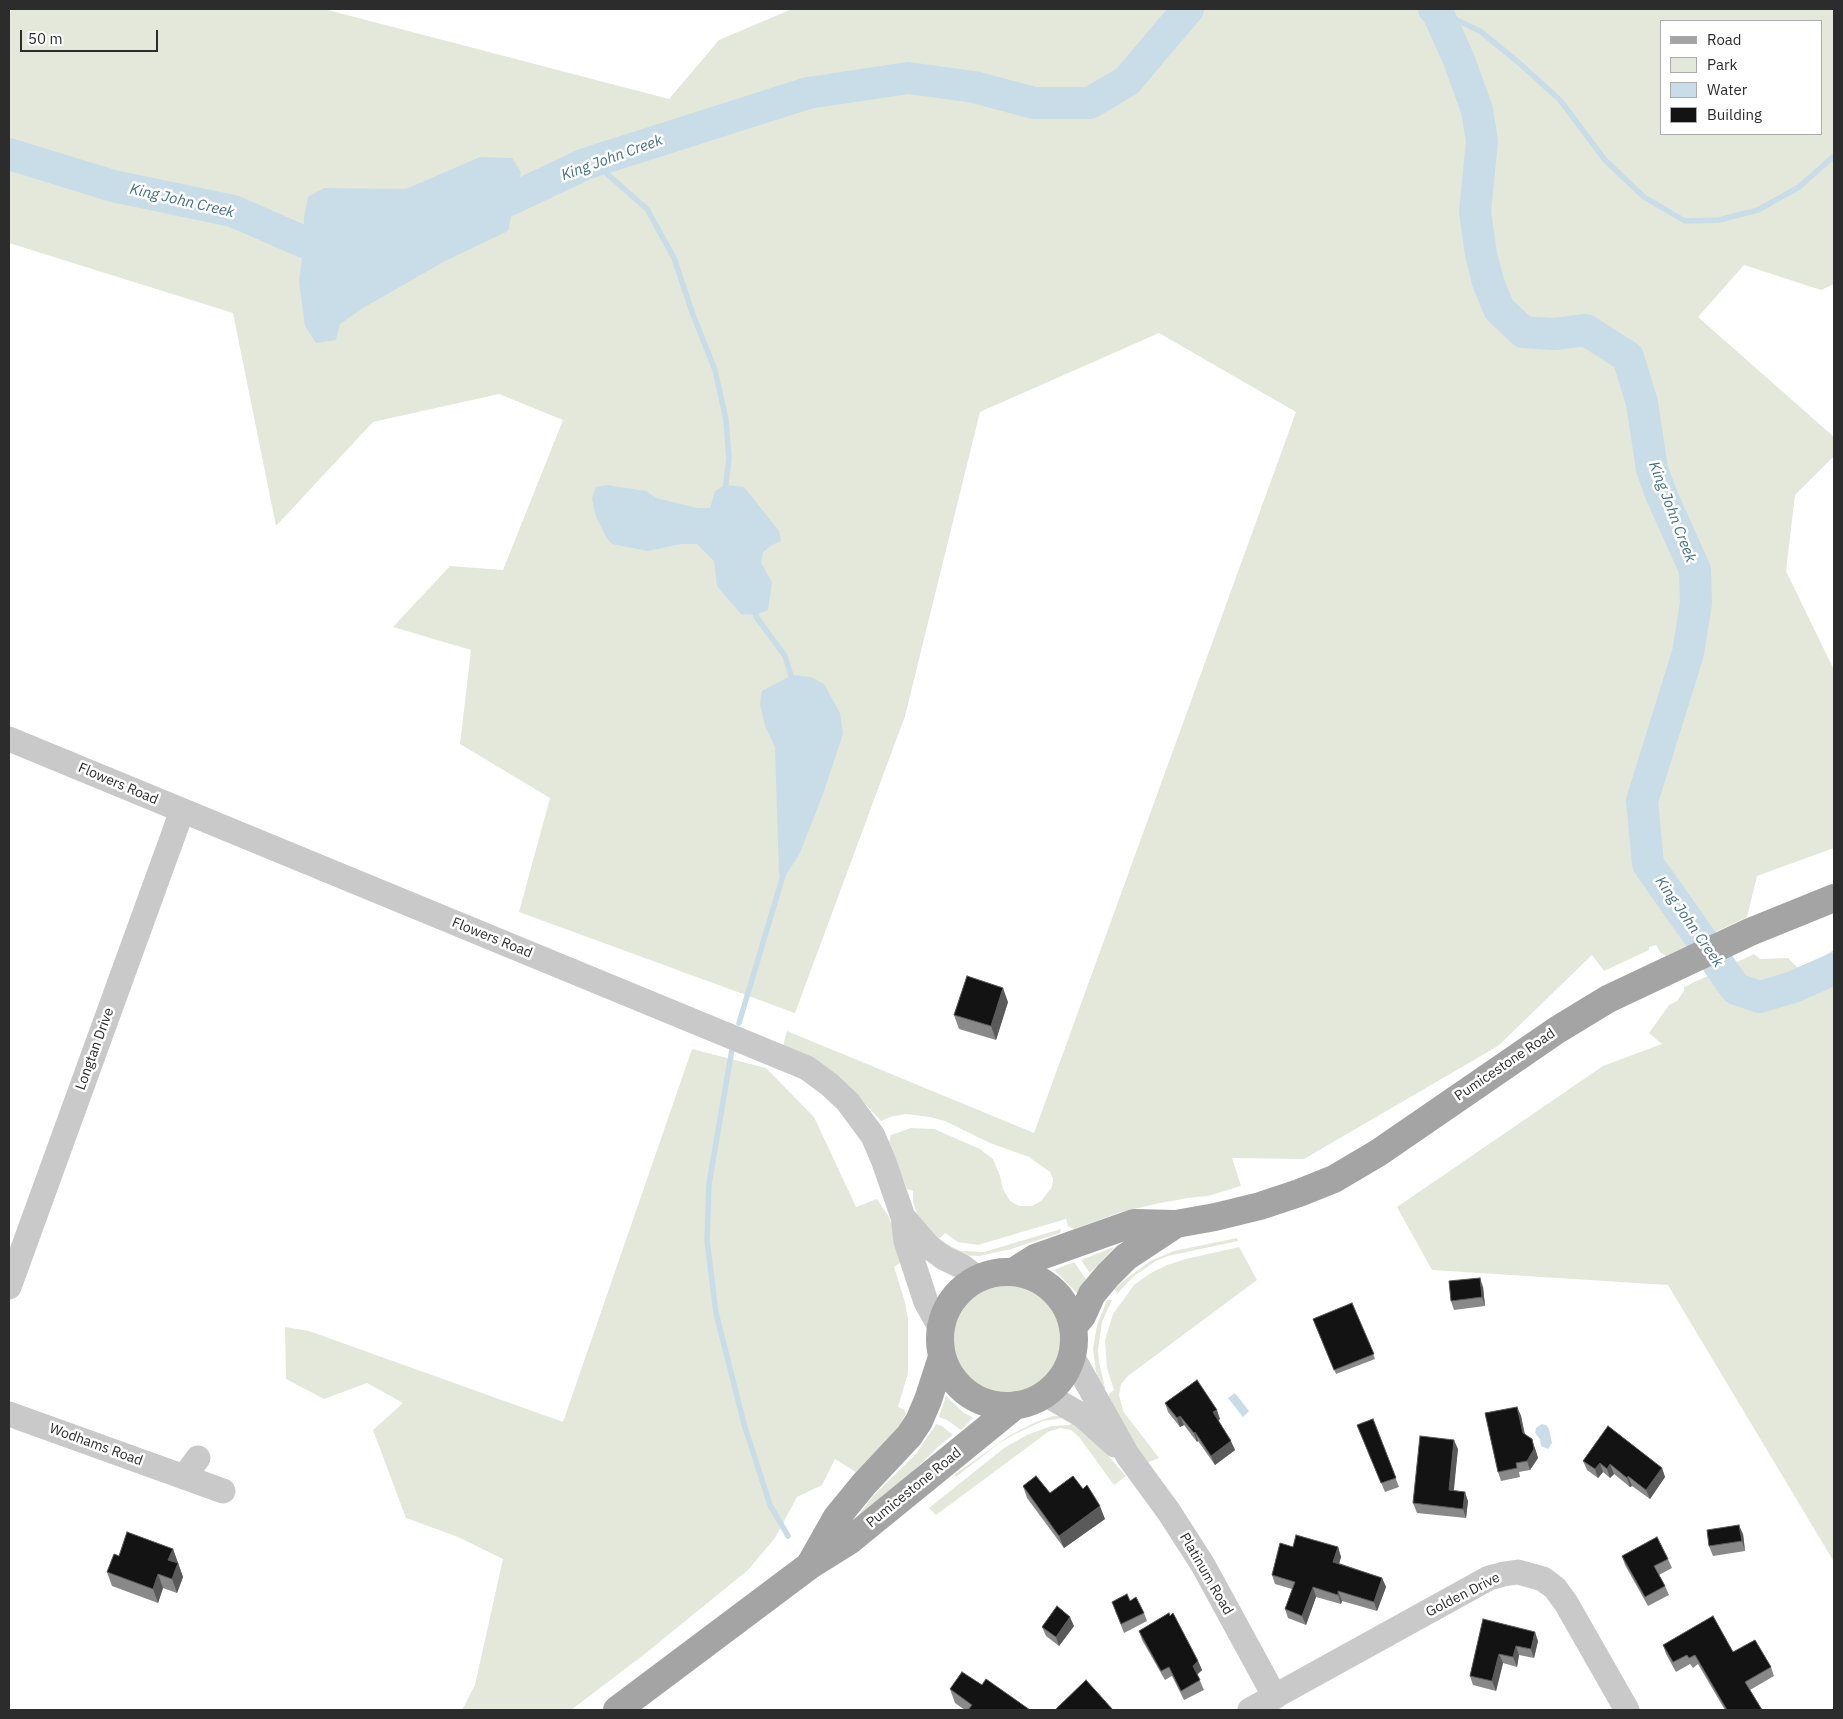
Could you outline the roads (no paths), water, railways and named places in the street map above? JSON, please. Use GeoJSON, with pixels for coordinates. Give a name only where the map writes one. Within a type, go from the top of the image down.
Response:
{"type":"FeatureCollection","features":[{"type":"Feature","properties":{"kind":"main road","name":"Pumicestone Road"},"geometry":{"type":"LineString","coordinates":[[1013,1272],[1035,1258],[1134,1223],[1176,1224],[1260,1206],[1334,1179],[1378,1153],[1557,1030],[1608,999],[1750,932],[1834,898]]}},
{"type":"Feature","properties":{"kind":"main road","name":"Pumicestone Road"},"geometry":{"type":"LineString","coordinates":[[1073,1326],[1082,1316],[1092,1294],[1126,1257],[1176,1224]]}},
{"type":"Feature","properties":{"kind":"main road"},"geometry":{"type":"LineString","coordinates":[[995,1272],[1013,1272],[1034,1277],[1052,1289],[1066,1306],[1073,1326],[1072,1356],[1066,1371],[1057,1384],[1031,1402],[1016,1406],[997,1405],[978,1400],[962,1389],[950,1374],[942,1357],[939,1342],[940,1327],[947,1307],[960,1290],[978,1278],[995,1272]]}},
{"type":"Feature","properties":{"kind":"main road","name":"Pumicestone Road"},"geometry":{"type":"LineString","coordinates":[[808,1566],[837,1517],[864,1484],[909,1436],[919,1421],[942,1357]]}},
{"type":"Feature","properties":{"kind":"main road","name":"Pumicestone Road"},"geometry":{"type":"LineString","coordinates":[[617,1710],[808,1566],[849,1541],[1016,1406]]}},
{"type":"Feature","properties":{"kind":"street","name":"Flowers Road"},"geometry":{"type":"LineString","coordinates":[[9,739],[807,1068],[830,1084],[848,1102],[873,1136],[903,1217],[906,1241],[926,1302],[940,1327]]}},
{"type":"Feature","properties":{"kind":"street","name":"Longtan Drive"},"geometry":{"type":"LineString","coordinates":[[9,1287],[182,811]]}},
{"type":"Feature","properties":{"kind":"street","name":"Flowers Road"},"geometry":{"type":"LineString","coordinates":[[903,1217],[928,1246],[978,1278]]}},
{"type":"Feature","properties":{"kind":"street","name":"Platinum Road"},"geometry":{"type":"LineString","coordinates":[[1072,1356],[1128,1456],[1169,1512],[1203,1565],[1275,1697]]}},
{"type":"Feature","properties":{"kind":"street","name":"Platinum Road"},"geometry":{"type":"LineString","coordinates":[[1045,1394],[1083,1416],[1128,1456]]}},
{"type":"Feature","properties":{"kind":"street","name":"Wodhams Road"},"geometry":{"type":"LineString","coordinates":[[9,1414],[191,1467],[223,1491]]}},
{"type":"Feature","properties":{"kind":"street","name":"Golden Drive"},"geometry":{"type":"LineString","coordinates":[[1250,1710],[1489,1578],[1518,1572],[1543,1579],[1555,1588],[1566,1603],[1626,1710]]}},
{"type":"Feature","properties":{"kind":"water"},"geometry":{"type":"Polygon","coordinates":[[[480,157],[512,158],[521,172],[508,231],[445,261],[363,308],[340,324],[336,340],[316,343],[305,326],[299,281],[304,242],[304,217],[308,197],[324,188],[406,189],[480,157]]]}},
{"type":"Feature","properties":{"kind":"water"},"geometry":{"type":"Polygon","coordinates":[[[607,485],[646,491],[656,498],[697,508],[710,508],[715,491],[725,485],[744,487],[779,531],[781,541],[763,552],[761,563],[772,582],[768,610],[756,615],[741,614],[717,586],[714,561],[697,544],[681,544],[648,551],[612,544],[606,537],[596,517],[592,498],[596,487],[607,485]]]}},
{"type":"Feature","properties":{"kind":"water"},"geometry":{"type":"Polygon","coordinates":[[[792,675],[811,677],[824,684],[840,713],[843,734],[823,794],[799,855],[785,876],[779,875],[775,747],[765,726],[760,704],[762,691],[792,675]]]}},
{"type":"Feature","properties":{"kind":"water"},"geometry":{"type":"Polygon","coordinates":[[[1235,1393],[1249,1411],[1243,1417],[1228,1398],[1235,1393]]]}},
{"type":"Feature","properties":{"kind":"water"},"geometry":{"type":"Polygon","coordinates":[[[1542,1424],[1546,1425],[1549,1429],[1552,1443],[1548,1449],[1541,1446],[1540,1439],[1535,1433],[1536,1428],[1542,1424]]]}},
{"type":"Feature","properties":{"kind":"waterway","name":"King John Creek"},"geometry":{"type":"LineString","coordinates":[[473,207],[509,200],[585,164],[808,93],[908,78],[974,87],[1034,103],[1090,103],[1127,81],[1188,9]]}},
{"type":"Feature","properties":{"kind":"waterway","name":"King John Creek"},"geometry":{"type":"LineString","coordinates":[[1434,9],[1437,11],[1459,60],[1477,110],[1482,141],[1475,212],[1481,254],[1488,282],[1499,309],[1523,332],[1554,334],[1586,330],[1628,357],[1642,403],[1652,469],[1661,494],[1695,570],[1696,603],[1688,653],[1642,801],[1648,864],[1736,989],[1760,997],[1793,987],[1834,969]]}},
{"type":"Feature","properties":{"kind":"waterway"},"geometry":{"type":"LineString","coordinates":[[1437,11],[1480,31],[1518,62],[1560,100],[1605,160],[1644,197],[1685,221],[1719,220],[1758,210],[1799,187],[1834,156]]}},
{"type":"Feature","properties":{"kind":"waterway","name":"King John Creek"},"geometry":{"type":"LineString","coordinates":[[9,154],[113,186],[233,211],[304,242],[347,233]]}},
{"type":"Feature","properties":{"kind":"waterway"},"geometry":{"type":"LineString","coordinates":[[585,164],[606,173],[647,209],[674,258],[692,312],[715,370],[726,420],[729,458],[725,491]]}},
{"type":"Feature","properties":{"kind":"waterway"},"geometry":{"type":"LineString","coordinates":[[754,609],[757,618],[785,656],[793,682]]}},
{"type":"Feature","properties":{"kind":"waterway"},"geometry":{"type":"LineString","coordinates":[[739,1023],[785,869]]}},
{"type":"Feature","properties":{"kind":"waterway"},"geometry":{"type":"LineString","coordinates":[[732,1049],[709,1184],[707,1240],[716,1313],[744,1424],[770,1505],[788,1536]]}}]}
